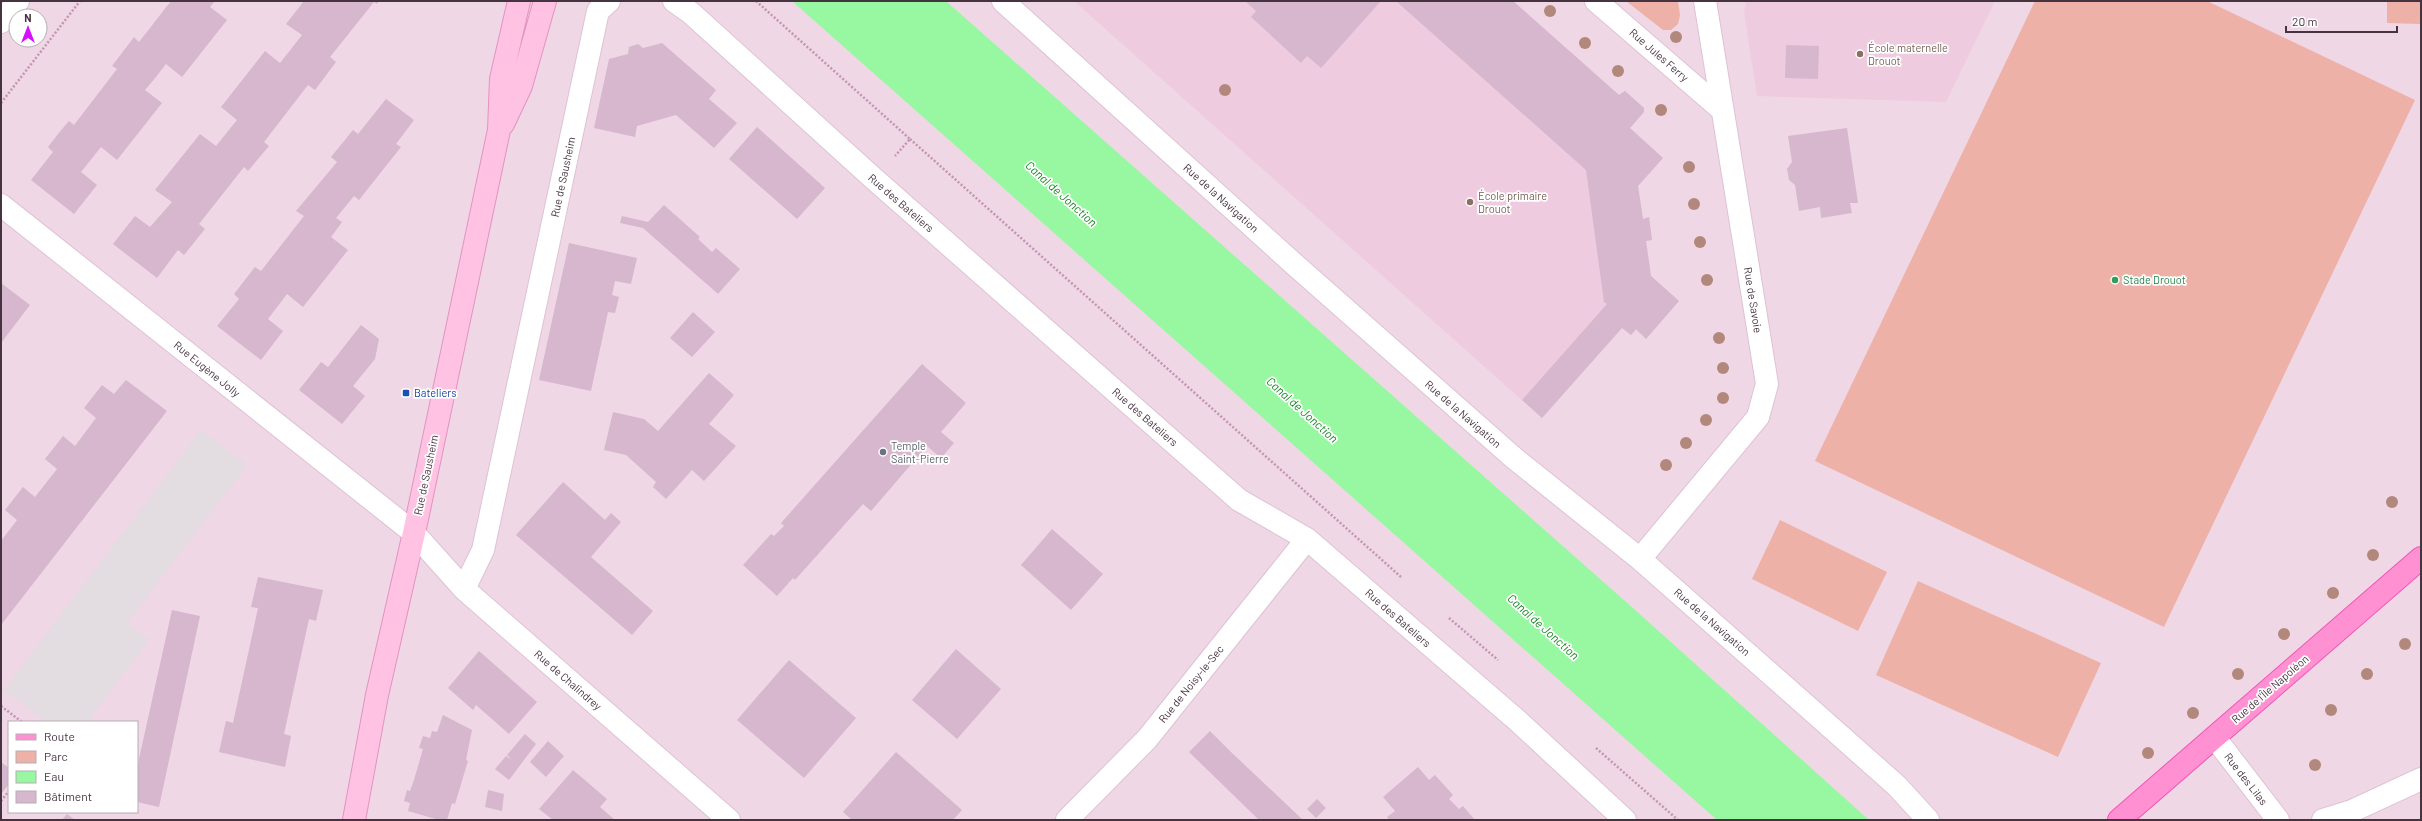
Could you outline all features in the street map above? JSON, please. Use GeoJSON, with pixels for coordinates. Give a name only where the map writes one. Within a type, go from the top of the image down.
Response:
{"type":"FeatureCollection","features":[{"type":"Feature","properties":{"kind":"main road","name":"Rue de Sausheim"},"geometry":{"type":"LineString","coordinates":[[354,820],[377,695],[414,533],[499,130],[501,79],[519,1]]}},
{"type":"Feature","properties":{"kind":"main road","name":"Rue de Sausheim"},"geometry":{"type":"LineString","coordinates":[[499,130],[521,86],[545,1]]}},
{"type":"Feature","properties":{"kind":"main road","name":"Rue de l'Île Napoléon"},"geometry":{"type":"LineString","coordinates":[[2119,820],[2421,558]]}},
{"type":"Feature","properties":{"kind":"street"},"geometry":{"type":"LineString","coordinates":[[1,22],[18,1]]}},
{"type":"Feature","properties":{"kind":"street","name":"Rue de Sausheim"},"geometry":{"type":"LineString","coordinates":[[464,589],[483,550],[598,11],[609,1]]}},
{"type":"Feature","properties":{"kind":"street","name":"Rue des Bateliers"},"geometry":{"type":"LineString","coordinates":[[674,1],[691,13],[873,178],[1239,500],[1307,539],[1519,722],[1626,820]]}},
{"type":"Feature","properties":{"kind":"street","name":"Rue de la Navigation"},"geometry":{"type":"LineString","coordinates":[[1003,1],[1294,264],[1514,458],[1640,559],[1897,786],[1928,820]]}},
{"type":"Feature","properties":{"kind":"street","name":"Rue Jules Ferry"},"geometry":{"type":"LineString","coordinates":[[1596,1],[1722,109]]}},
{"type":"Feature","properties":{"kind":"street","name":"Rue de Savoie"},"geometry":{"type":"LineString","coordinates":[[1640,559],[1758,417],[1767,384],[1705,1]]}},
{"type":"Feature","properties":{"kind":"street","name":"Rue Eugène Jolly"},"geometry":{"type":"LineString","coordinates":[[1,205],[414,533]]}},
{"type":"Feature","properties":{"kind":"street","name":"Rue de Chalindrey"},"geometry":{"type":"LineString","coordinates":[[414,533],[464,589],[729,820]]}},
{"type":"Feature","properties":{"kind":"street","name":"Rue de Noisy-le-Sec"},"geometry":{"type":"LineString","coordinates":[[1067,820],[1147,739],[1307,539]]}},
{"type":"Feature","properties":{"kind":"street","name":"Rue des Lilas"},"geometry":{"type":"LineString","coordinates":[[2215,738],[2278,820]]}},
{"type":"Feature","properties":{"kind":"street"},"geometry":{"type":"LineString","coordinates":[[2323,820],[2352,811],[2421,779]]}},
{"type":"Feature","properties":{"kind":"path"},"geometry":{"type":"LineString","coordinates":[[1,103],[80,1]]}},
{"type":"Feature","properties":{"kind":"path"},"geometry":{"type":"LineString","coordinates":[[756,1],[1406,581]]}},
{"type":"Feature","properties":{"kind":"path"},"geometry":{"type":"LineString","coordinates":[[873,178],[910,139]]}},
{"type":"Feature","properties":{"kind":"path"},"geometry":{"type":"LineString","coordinates":[[1446,616],[1500,662]]}},
{"type":"Feature","properties":{"kind":"path"},"geometry":{"type":"LineString","coordinates":[[1,706],[21,721]]}},
{"type":"Feature","properties":{"kind":"path"},"geometry":{"type":"LineString","coordinates":[[1,801],[8,792]]}},
{"type":"Feature","properties":{"kind":"shaded area"},"geometry":{"type":"Polygon","coordinates":[[[1,1],[2421,1],[2421,820],[1,820],[1,1]]]}},
{"type":"Feature","properties":{"kind":"shaded area","name":"École primaire Drouot"},"geometry":{"type":"Polygon","coordinates":[[[1074,1],[1513,1],[1619,95],[1625,91],[1644,108],[1644,112],[1630,128],[1663,158],[1638,186],[1643,219],[1649,217],[1652,240],[1646,241],[1651,276],[1679,301],[1646,339],[1636,330],[1631,335],[1622,328],[1542,418],[1074,1]]]}},
{"type":"Feature","properties":{"kind":"shaded area","name":"École maternelle Drouot"},"geometry":{"type":"Polygon","coordinates":[[[1746,1],[1995,1],[1946,102],[1757,96],[1744,12],[1746,1]]]}},
{"type":"Feature","properties":{"kind":"shaded area"},"geometry":{"type":"Polygon","coordinates":[[[201,430],[247,465],[127,623],[149,640],[88,721],[46,721],[4,690],[201,430]]]}},
{"type":"Feature","properties":{"kind":"green space"},"geometry":{"type":"Polygon","coordinates":[[[1626,1],[1678,1],[1680,15],[1678,24],[1671,30],[1663,30],[1626,1]]]}},
{"type":"Feature","properties":{"kind":"green space","name":"Stade Drouot"},"geometry":{"type":"Polygon","coordinates":[[[2035,1],[2207,1],[2415,100],[2164,627],[1815,461],[2035,1]]]}},
{"type":"Feature","properties":{"kind":"green space"},"geometry":{"type":"Polygon","coordinates":[[[2387,1],[2421,1],[2421,24],[2387,23],[2387,1]]]}},
{"type":"Feature","properties":{"kind":"green space"},"geometry":{"type":"Polygon","coordinates":[[[1780,520],[1887,572],[1858,631],[1752,579],[1780,520]]]}},
{"type":"Feature","properties":{"kind":"green space"},"geometry":{"type":"Polygon","coordinates":[[[1918,581],[2101,663],[2058,757],[1876,675],[1918,581]]]}},
{"type":"Feature","properties":{"kind":"water","name":"Canal de Jonction"},"geometry":{"type":"Polygon","coordinates":[[[792,1],[946,1],[1634,609],[1869,820],[1717,820],[792,1]]]}},
{"type":"Feature","properties":{"kind":"building"},"geometry":{"type":"Polygon","coordinates":[[[171,1],[215,1],[210,7],[227,20],[182,77],[166,64],[145,90],[162,103],[117,160],[101,147],[81,172],[97,185],[74,214],[31,180],[53,152],[48,147],[58,134],[69,121],[74,125],[117,69],[112,66],[134,37],[139,42],[171,1]]]}},
{"type":"Feature","properties":{"kind":"building"},"geometry":{"type":"Polygon","coordinates":[[[304,1],[379,1],[377,4],[374,2],[330,57],[336,62],[315,90],[308,85],[264,142],[269,146],[248,171],[244,167],[199,224],[205,229],[184,255],[178,250],[157,278],[113,244],[135,216],[150,227],[172,202],[155,190],[200,134],[216,146],[237,120],[221,107],[265,51],[280,63],[302,35],[286,24],[304,1]]]}},
{"type":"Feature","properties":{"kind":"building"},"geometry":{"type":"Polygon","coordinates":[[[1245,1],[1381,1],[1321,68],[1307,56],[1301,63],[1251,17],[1256,11],[1245,1]]]}},
{"type":"Feature","properties":{"kind":"building"},"geometry":{"type":"Polygon","coordinates":[[[1396,1],[1513,1],[1619,95],[1625,91],[1644,108],[1644,112],[1630,128],[1663,158],[1638,186],[1643,219],[1649,217],[1652,240],[1646,241],[1651,276],[1679,301],[1646,339],[1636,329],[1631,335],[1622,328],[1542,418],[1522,400],[1607,304],[1604,302],[1586,170],[1396,1]]]}},
{"type":"Feature","properties":{"kind":"building"},"geometry":{"type":"Polygon","coordinates":[[[662,43],[716,90],[709,99],[737,123],[714,148],[676,115],[637,126],[635,137],[594,128],[609,59],[628,54],[629,47],[638,44],[643,48],[662,43]]]}},
{"type":"Feature","properties":{"kind":"building"},"geometry":{"type":"Polygon","coordinates":[[[1786,45],[1819,46],[1818,79],[1785,78],[1786,45]]]}},
{"type":"Feature","properties":{"kind":"building"},"geometry":{"type":"Polygon","coordinates":[[[386,99],[414,120],[396,144],[401,147],[359,200],[354,196],[336,218],[342,222],[331,237],[348,250],[303,307],[287,294],[268,319],[283,331],[261,360],[217,326],[239,299],[234,294],[255,267],[261,271],[304,216],[296,211],[337,162],[331,157],[353,130],[358,134],[386,99]]]}},
{"type":"Feature","properties":{"kind":"building"},"geometry":{"type":"Polygon","coordinates":[[[757,127],[825,188],[797,219],[729,159],[757,127]]]}},
{"type":"Feature","properties":{"kind":"building"},"geometry":{"type":"Polygon","coordinates":[[[1847,128],[1858,203],[1850,203],[1852,213],[1821,218],[1820,207],[1799,211],[1795,185],[1789,180],[1787,169],[1792,162],[1788,136],[1847,128]]]}},
{"type":"Feature","properties":{"kind":"building"},"geometry":{"type":"Polygon","coordinates":[[[664,205],[700,237],[698,239],[712,252],[716,248],[740,269],[718,294],[643,228],[620,223],[622,216],[648,222],[664,205]]]}},
{"type":"Feature","properties":{"kind":"building"},"geometry":{"type":"Polygon","coordinates":[[[569,243],[637,258],[631,284],[615,281],[612,295],[619,297],[615,313],[608,312],[591,391],[539,380],[569,243]]]}},
{"type":"Feature","properties":{"kind":"building"},"geometry":{"type":"Polygon","coordinates":[[[1,283],[30,305],[1,343],[1,283]]]}},
{"type":"Feature","properties":{"kind":"building"},"geometry":{"type":"Polygon","coordinates":[[[693,312],[715,332],[692,357],[670,338],[693,312]]]}},
{"type":"Feature","properties":{"kind":"building"},"geometry":{"type":"Polygon","coordinates":[[[361,325],[379,339],[375,359],[353,386],[365,396],[342,424],[299,390],[321,362],[328,367],[361,325]]]}},
{"type":"Feature","properties":{"kind":"building"},"geometry":{"type":"Polygon","coordinates":[[[922,364],[966,403],[941,432],[954,443],[941,458],[927,446],[871,511],[863,504],[795,580],[793,578],[777,596],[743,565],[771,534],[774,536],[784,526],[781,523],[922,364]]]}},
{"type":"Feature","properties":{"kind":"building"},"geometry":{"type":"Polygon","coordinates":[[[709,373],[734,395],[709,424],[736,446],[704,481],[692,470],[666,499],[653,487],[656,482],[626,455],[604,450],[613,412],[644,419],[658,431],[709,373]]]}},
{"type":"Feature","properties":{"kind":"building"},"geometry":{"type":"Polygon","coordinates":[[[126,380],[167,411],[1,625],[1,541],[17,520],[5,510],[23,487],[35,497],[57,469],[45,459],[63,436],[75,446],[96,418],[84,408],[102,385],[114,394],[126,380]]]}},
{"type":"Feature","properties":{"kind":"building"},"geometry":{"type":"Polygon","coordinates":[[[563,482],[605,520],[611,513],[621,522],[591,557],[653,611],[632,635],[516,535],[563,482]]]}},
{"type":"Feature","properties":{"kind":"building"},"geometry":{"type":"Polygon","coordinates":[[[1052,529],[1103,574],[1071,610],[1021,565],[1052,529]]]}},
{"type":"Feature","properties":{"kind":"building"},"geometry":{"type":"Polygon","coordinates":[[[258,577],[323,590],[316,621],[309,619],[284,734],[291,736],[285,767],[219,752],[226,721],[233,723],[258,608],[251,607],[258,577]]]}},
{"type":"Feature","properties":{"kind":"building"},"geometry":{"type":"Polygon","coordinates":[[[172,610],[200,616],[159,807],[138,802],[138,763],[172,610]]]}},
{"type":"Feature","properties":{"kind":"building"},"geometry":{"type":"Polygon","coordinates":[[[956,649],[1001,689],[957,739],[912,700],[956,649]]]}},
{"type":"Feature","properties":{"kind":"building"},"geometry":{"type":"Polygon","coordinates":[[[479,651],[537,702],[509,734],[476,705],[473,710],[448,688],[479,651]]]}},
{"type":"Feature","properties":{"kind":"building"},"geometry":{"type":"Polygon","coordinates":[[[789,660],[856,718],[804,778],[737,720],[789,660]]]}},
{"type":"Feature","properties":{"kind":"building"},"geometry":{"type":"Polygon","coordinates":[[[443,715],[472,730],[466,760],[468,761],[455,804],[452,803],[447,820],[439,820],[408,811],[410,803],[404,801],[407,790],[410,791],[414,780],[423,749],[419,748],[423,736],[430,738],[432,731],[437,732],[443,715]]]}},
{"type":"Feature","properties":{"kind":"building"},"geometry":{"type":"Polygon","coordinates":[[[1210,731],[1303,820],[1259,820],[1189,752],[1210,731]]]}},
{"type":"Feature","properties":{"kind":"building"},"geometry":{"type":"Polygon","coordinates":[[[525,734],[536,744],[509,780],[495,769],[506,756],[512,760],[507,755],[525,734]]]}},
{"type":"Feature","properties":{"kind":"building"},"geometry":{"type":"Polygon","coordinates":[[[548,741],[564,756],[546,777],[530,762],[548,741]]]}},
{"type":"Feature","properties":{"kind":"building"},"geometry":{"type":"Polygon","coordinates":[[[896,752],[962,810],[953,820],[852,820],[843,812],[896,752]]]}},
{"type":"Feature","properties":{"kind":"building"},"geometry":{"type":"Polygon","coordinates":[[[1,762],[8,767],[8,785],[1,794],[1,762]]]}},
{"type":"Feature","properties":{"kind":"building"},"geometry":{"type":"Polygon","coordinates":[[[1418,767],[1429,780],[1435,775],[1453,795],[1449,799],[1459,809],[1463,806],[1475,820],[1389,820],[1387,817],[1395,811],[1383,797],[1418,767]]]}},
{"type":"Feature","properties":{"kind":"building"},"geometry":{"type":"Polygon","coordinates":[[[573,770],[607,799],[600,807],[615,820],[553,820],[539,809],[573,770]]]}},
{"type":"Feature","properties":{"kind":"building"},"geometry":{"type":"Polygon","coordinates":[[[488,790],[504,794],[502,811],[485,807],[488,790]]]}},
{"type":"Feature","properties":{"kind":"building"},"geometry":{"type":"Polygon","coordinates":[[[1317,799],[1326,808],[1316,818],[1307,809],[1317,799]]]}},
{"type":"Feature","properties":{"kind":"building"},"geometry":{"type":"Polygon","coordinates":[[[67,814],[75,820],[62,820],[67,814]]]}},
{"type":"Feature","properties":{"kind":"place","name":"École maternelle Drouot"},"geometry":{"type":"Point","coordinates":[1860,54]}},
{"type":"Feature","properties":{"kind":"place","name":"École primaire Drouot"},"geometry":{"type":"Point","coordinates":[1470,202]}},
{"type":"Feature","properties":{"kind":"place","name":"Stade Drouot"},"geometry":{"type":"Point","coordinates":[2115,280]}},
{"type":"Feature","properties":{"kind":"place","name":"Bateliers"},"geometry":{"type":"Point","coordinates":[406,393]}},
{"type":"Feature","properties":{"kind":"place","name":"Temple Saint-Pierre"},"geometry":{"type":"Point","coordinates":[883,452]}}]}
